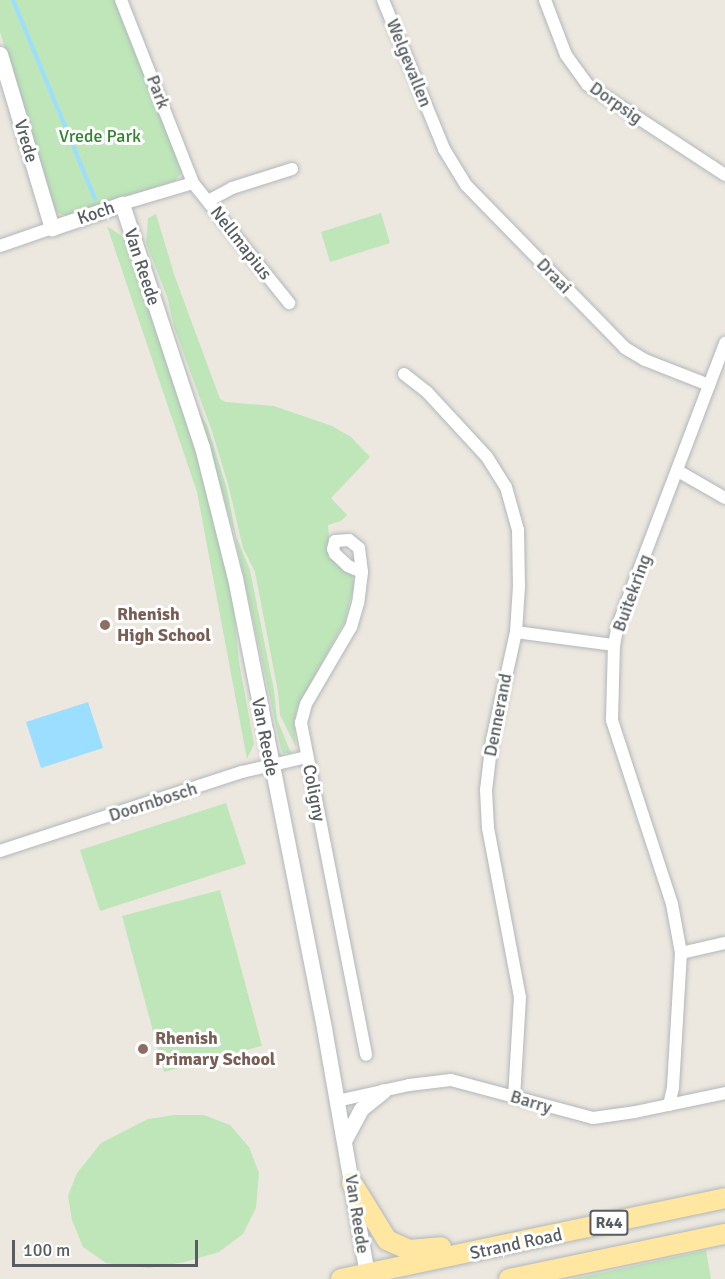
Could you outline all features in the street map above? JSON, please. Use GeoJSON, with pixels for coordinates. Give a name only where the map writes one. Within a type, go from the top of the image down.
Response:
{"type":"FeatureCollection","features":[{"type":"Feature","properties":{"kind":"main road"},"geometry":{"type":"LineString","coordinates":[[352,1184],[387,1240],[397,1246],[409,1250],[465,1244],[493,1249]]}},
{"type":"Feature","properties":{"kind":"main road","name":"Strand Road"},"geometry":{"type":"LineString","coordinates":[[341,1279],[367,1276],[725,1198]]}},
{"type":"Feature","properties":{"kind":"main road","name":"Strand Road"},"geometry":{"type":"LineString","coordinates":[[510,1279],[725,1234]]}},
{"type":"Feature","properties":{"kind":"street","name":"Park"},"geometry":{"type":"LineString","coordinates":[[121,0],[194,183]]}},
{"type":"Feature","properties":{"kind":"street","name":"Welgevallen"},"geometry":{"type":"LineString","coordinates":[[383,0],[434,126]]}},
{"type":"Feature","properties":{"kind":"street","name":"Dorpsig"},"geometry":{"type":"LineString","coordinates":[[545,0],[566,55],[588,85],[725,175]]}},
{"type":"Feature","properties":{"kind":"street","name":"Vrede"},"geometry":{"type":"LineString","coordinates":[[0,54],[52,228]]}},
{"type":"Feature","properties":{"kind":"street","name":"Draai"},"geometry":{"type":"LineString","coordinates":[[434,126],[450,162],[466,185],[614,337],[645,360],[709,385]]}},
{"type":"Feature","properties":{"kind":"street"},"geometry":{"type":"LineString","coordinates":[[208,201],[232,188],[292,169]]}},
{"type":"Feature","properties":{"kind":"street","name":"Nellmapius"},"geometry":{"type":"LineString","coordinates":[[194,183],[289,303]]}},
{"type":"Feature","properties":{"kind":"street","name":"Koch"},"geometry":{"type":"LineString","coordinates":[[0,246],[122,204],[194,183]]}},
{"type":"Feature","properties":{"kind":"street","name":"Van Reede"},"geometry":{"type":"LineString","coordinates":[[122,204],[202,447],[223,522],[337,1101],[367,1276]]}},
{"type":"Feature","properties":{"kind":"street","name":"Buitekring"},"geometry":{"type":"LineString","coordinates":[[669,1105],[673,1087],[681,953],[669,893],[612,720],[614,645],[618,626],[725,343]]}},
{"type":"Feature","properties":{"kind":"street","name":"Dennerand"},"geometry":{"type":"LineString","coordinates":[[404,374],[427,392],[478,445],[506,487],[518,530],[519,586],[516,632],[492,740],[486,790],[490,842],[519,984],[514,1097]]}},
{"type":"Feature","properties":{"kind":"street"},"geometry":{"type":"LineString","coordinates":[[678,471],[725,498]]}},
{"type":"Feature","properties":{"kind":"street","name":"Coligny"},"geometry":{"type":"LineString","coordinates":[[362,573],[340,560],[333,549],[339,539],[354,542],[359,548],[362,573],[351,627],[303,713],[302,733],[366,1055]]}},
{"type":"Feature","properties":{"kind":"street"},"geometry":{"type":"LineString","coordinates":[[516,632],[614,645]]}},
{"type":"Feature","properties":{"kind":"street","name":"Doornbosch"},"geometry":{"type":"LineString","coordinates":[[0,851],[271,764],[307,757]]}},
{"type":"Feature","properties":{"kind":"street"},"geometry":{"type":"LineString","coordinates":[[681,953],[725,943]]}},
{"type":"Feature","properties":{"kind":"street","name":"Barry"},"geometry":{"type":"LineString","coordinates":[[337,1101],[426,1082],[450,1080],[593,1118],[725,1093]]}},
{"type":"Feature","properties":{"kind":"street"},"geometry":{"type":"LineString","coordinates":[[344,1141],[361,1109],[383,1091]]}},
{"type":"Feature","properties":{"kind":"green space","name":"Vrede Park"},"geometry":{"type":"Polygon","coordinates":[[[0,0],[117,0],[184,170],[175,181],[66,216],[57,213],[50,200],[0,32],[0,0]]]}},
{"type":"Feature","properties":{"kind":"green space"},"geometry":{"type":"Polygon","coordinates":[[[381,213],[390,243],[330,262],[321,232],[381,213]]]}},
{"type":"Feature","properties":{"kind":"green space"},"geometry":{"type":"Polygon","coordinates":[[[156,214],[175,277],[220,399],[226,402],[274,406],[332,426],[351,437],[370,457],[331,498],[347,515],[341,521],[328,525],[330,551],[352,574],[354,586],[345,621],[297,708],[294,722],[296,747],[280,715],[278,692],[255,572],[243,548],[228,484],[212,431],[174,327],[167,296],[146,243],[148,218],[156,214]]]}},
{"type":"Feature","properties":{"kind":"green space"},"geometry":{"type":"Polygon","coordinates":[[[107,226],[123,237],[194,442],[212,505],[233,602],[239,662],[254,744],[247,759],[197,492],[107,226]]]}},
{"type":"Feature","properties":{"kind":"green space"},"geometry":{"type":"Polygon","coordinates":[[[198,411],[207,425],[227,489],[236,536],[250,570],[274,690],[277,719],[291,753],[283,753],[281,749],[235,536],[198,411]]]}},
{"type":"Feature","properties":{"kind":"green space"},"geometry":{"type":"Polygon","coordinates":[[[226,803],[246,864],[100,911],[80,850],[226,803]]]}},
{"type":"Feature","properties":{"kind":"green space"},"geometry":{"type":"Polygon","coordinates":[[[220,890],[262,1046],[164,1072],[122,916],[220,890]]]}},
{"type":"Feature","properties":{"kind":"green space"},"geometry":{"type":"Polygon","coordinates":[[[175,1115],[204,1115],[230,1125],[249,1147],[259,1173],[256,1208],[243,1234],[219,1252],[185,1262],[149,1268],[106,1263],[83,1247],[72,1220],[68,1196],[77,1173],[101,1143],[148,1119],[175,1115]]]}},
{"type":"Feature","properties":{"kind":"green space"},"geometry":{"type":"Polygon","coordinates":[[[706,1250],[711,1279],[572,1279],[592,1275],[706,1250]]]}},
{"type":"Feature","properties":{"kind":"water"},"geometry":{"type":"Polygon","coordinates":[[[88,702],[103,748],[41,768],[26,722],[88,702]]]}},
{"type":"Feature","properties":{"kind":"waterway"},"geometry":{"type":"LineString","coordinates":[[13,0],[95,199]]}},
{"type":"Feature","properties":{"kind":"place","name":"Rhenish High School"},"geometry":{"type":"Point","coordinates":[105,625]}},
{"type":"Feature","properties":{"kind":"place","name":"Rhenish Primary School"},"geometry":{"type":"Point","coordinates":[143,1049]}}]}
